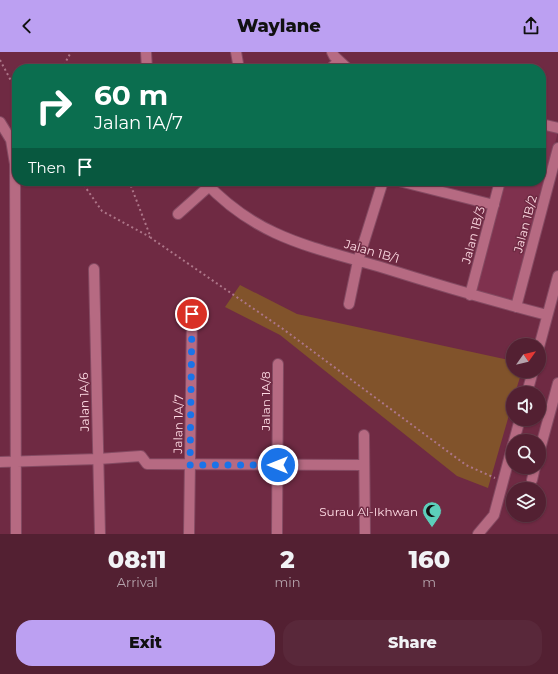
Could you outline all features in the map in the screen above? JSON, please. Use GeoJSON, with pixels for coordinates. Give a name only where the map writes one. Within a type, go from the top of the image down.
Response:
{"type":"FeatureCollection","features":[{"type":"Feature","properties":{"kind":"street"},"geometry":{"type":"LineString","coordinates":[[146,52],[147,64]]}},
{"type":"Feature","properties":{"kind":"street"},"geometry":{"type":"LineString","coordinates":[[236,52],[238,64]]}},
{"type":"Feature","properties":{"kind":"street"},"geometry":{"type":"LineString","coordinates":[[332,52],[342,64]]}},
{"type":"Feature","properties":{"kind":"street"},"geometry":{"type":"LineString","coordinates":[[336,64],[339,61]]}},
{"type":"Feature","properties":{"kind":"street"},"geometry":{"type":"LineString","coordinates":[[0,122],[10,140],[12,150]]}},
{"type":"Feature","properties":{"kind":"street"},"geometry":{"type":"LineString","coordinates":[[546,125],[558,128]]}},
{"type":"Feature","properties":{"kind":"street","name":"Jalan 1B/2"},"geometry":{"type":"LineString","coordinates":[[516,307],[558,148]]}},
{"type":"Feature","properties":{"kind":"street"},"geometry":{"type":"LineString","coordinates":[[15,186],[16,534]]}},
{"type":"Feature","properties":{"kind":"street"},"geometry":{"type":"LineString","coordinates":[[178,214],[207,186]]}},
{"type":"Feature","properties":{"kind":"street","name":"Jalan 1B/1"},"geometry":{"type":"LineString","coordinates":[[213,186],[238,212],[268,230],[300,244],[470,295],[548,315]]}},
{"type":"Feature","properties":{"kind":"street"},"geometry":{"type":"LineString","coordinates":[[349,304],[358,261],[381,186]]}},
{"type":"Feature","properties":{"kind":"street"},"geometry":{"type":"LineString","coordinates":[[419,186],[494,205]]}},
{"type":"Feature","properties":{"kind":"street","name":"Jalan 1B/3"},"geometry":{"type":"LineString","coordinates":[[470,295],[499,186]]}},
{"type":"Feature","properties":{"kind":"street","name":"Jalan 1A/6"},"geometry":{"type":"LineString","coordinates":[[94,269],[100,534]]}},
{"type":"Feature","properties":{"kind":"street"},"geometry":{"type":"LineString","coordinates":[[542,338],[558,276]]}},
{"type":"Feature","properties":{"kind":"street","name":"Jalan 1A/7"},"geometry":{"type":"LineString","coordinates":[[189,534],[192,314]]}},
{"type":"Feature","properties":{"kind":"street","name":"Jalan 1A/8"},"geometry":{"type":"LineString","coordinates":[[277,534],[278,364]]}},
{"type":"Feature","properties":{"kind":"street"},"geometry":{"type":"LineString","coordinates":[[544,434],[558,383]]}},
{"type":"Feature","properties":{"kind":"street"},"geometry":{"type":"LineString","coordinates":[[364,435],[365,534]]}},
{"type":"Feature","properties":{"kind":"street"},"geometry":{"type":"LineString","coordinates":[[0,462],[141,456],[147,464],[364,465]]}},
{"type":"Feature","properties":{"kind":"street"},"geometry":{"type":"LineString","coordinates":[[478,534],[494,514],[506,471]]}},
{"type":"Feature","properties":{"kind":"street"},"geometry":{"type":"LineString","coordinates":[[532,480],[533,474]]}},
{"type":"Feature","properties":{"kind":"path"},"geometry":{"type":"LineString","coordinates":[[65,64],[71,52]]}},
{"type":"Feature","properties":{"kind":"path"},"geometry":{"type":"LineString","coordinates":[[0,60],[12,83]]}},
{"type":"Feature","properties":{"kind":"path"},"geometry":{"type":"LineString","coordinates":[[84,186],[102,211],[151,238],[283,329],[466,465],[503,482]]}},
{"type":"Feature","properties":{"kind":"path"},"geometry":{"type":"LineString","coordinates":[[130,186],[151,238]]}},
{"type":"Feature","properties":{"kind":"shaded area"},"geometry":{"type":"Polygon","coordinates":[[[546,129],[558,132],[546,178],[546,129]]]}},
{"type":"Feature","properties":{"kind":"shaded area"},"geometry":{"type":"Polygon","coordinates":[[[504,186],[544,186],[514,301],[475,291],[504,186]]]}},
{"type":"Feature","properties":{"kind":"shaded area"},"geometry":{"type":"Polygon","coordinates":[[[240,285],[297,314],[506,359],[506,378],[520,378],[517,386],[506,386],[506,425],[488,488],[457,476],[280,335],[225,307],[240,285]]]}},
{"type":"Feature","properties":{"kind":"place","name":"Surau Al-Ikhwan"},"geometry":{"type":"Point","coordinates":[432,528]}},
{"type":"Feature","properties":{"kind":"route"},"geometry":{"type":"LineString","coordinates":[[192,314],[190,465],[278,465]]}}]}
